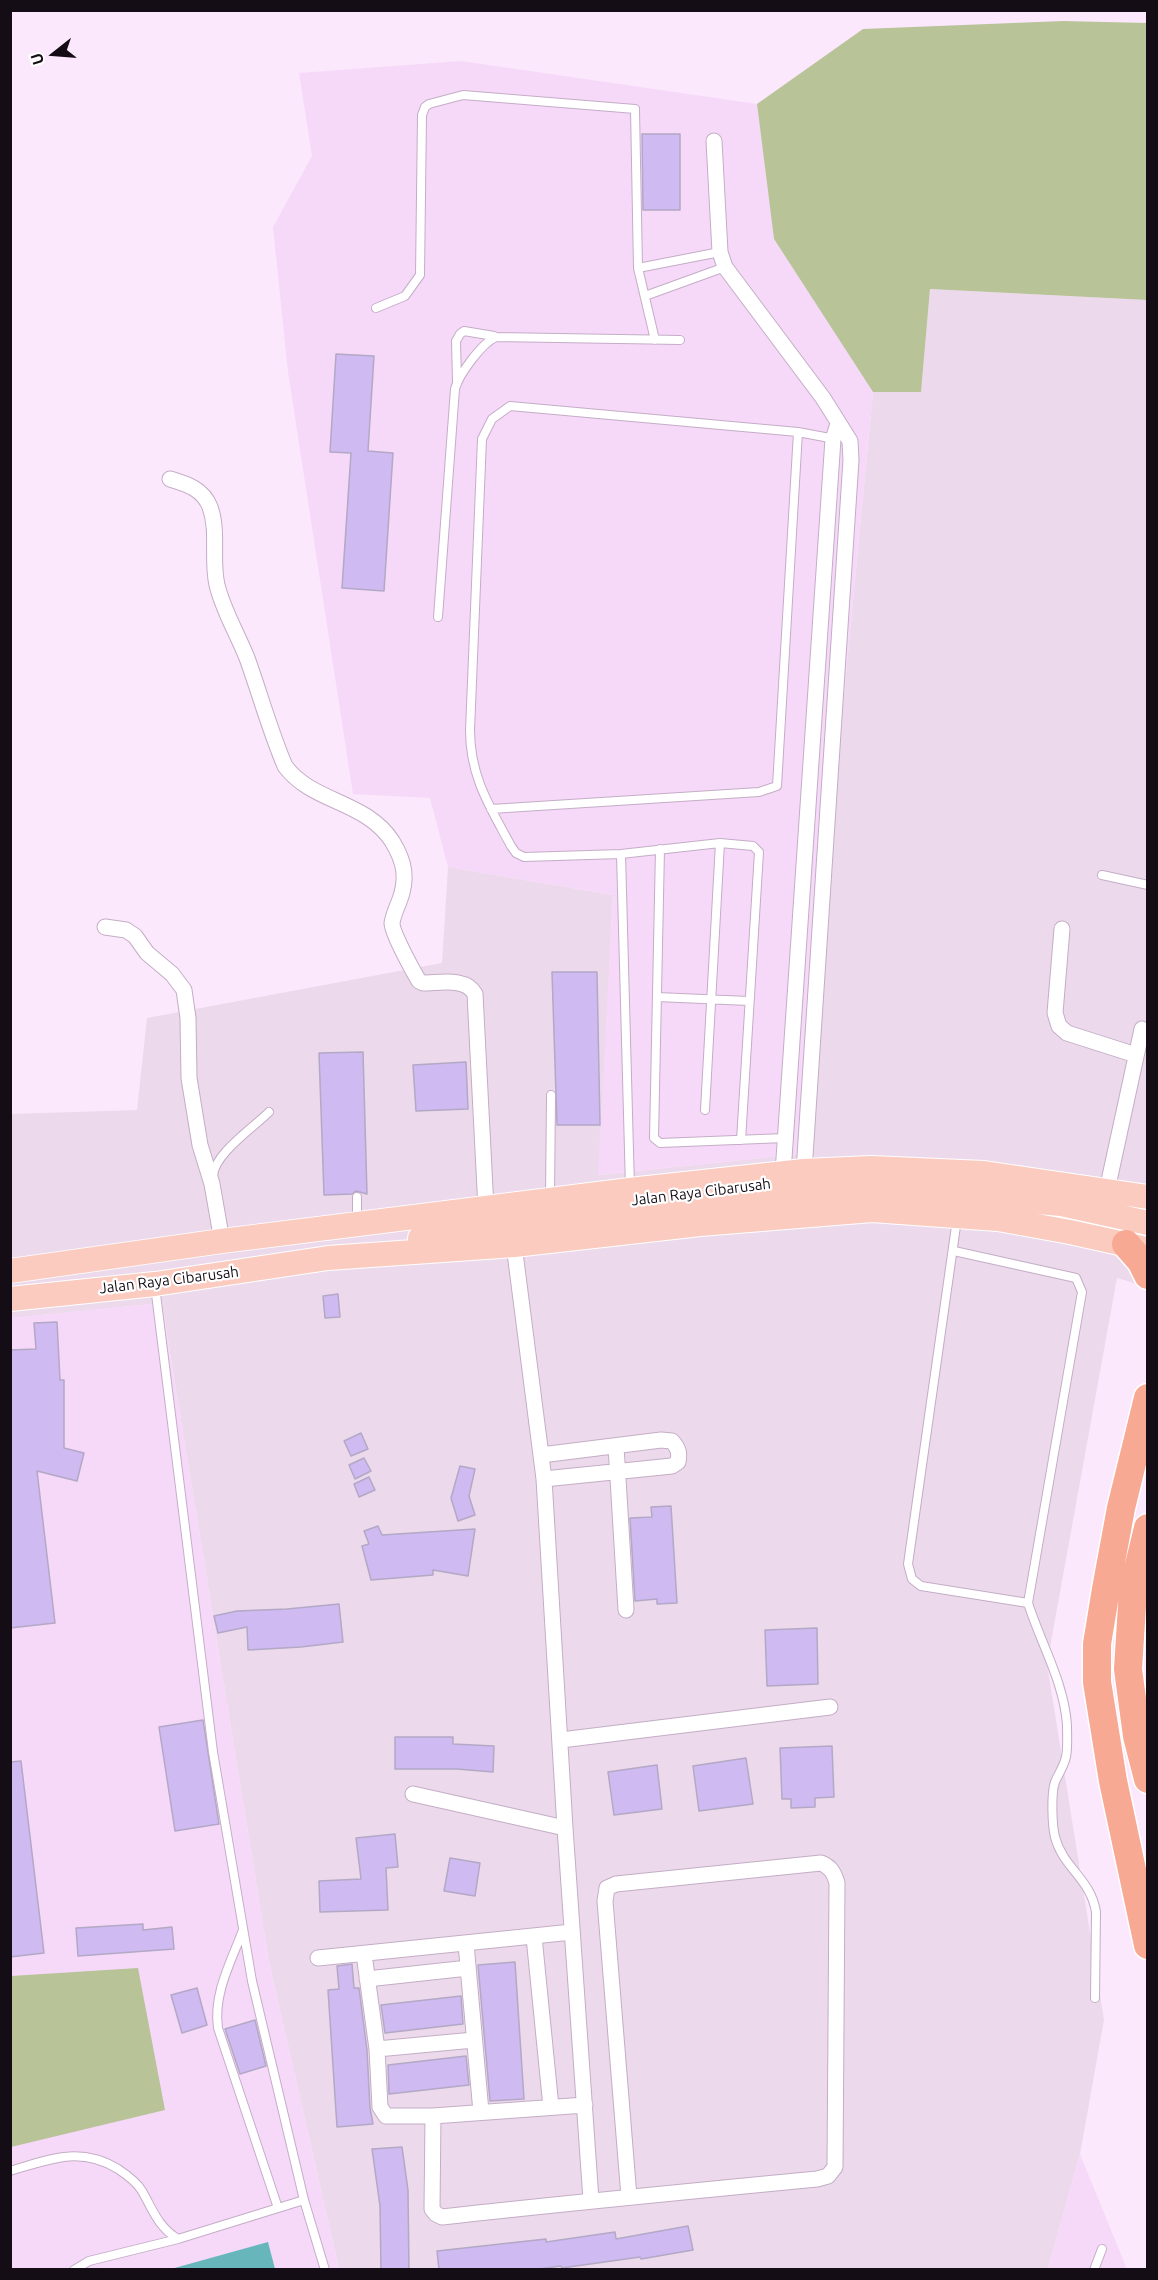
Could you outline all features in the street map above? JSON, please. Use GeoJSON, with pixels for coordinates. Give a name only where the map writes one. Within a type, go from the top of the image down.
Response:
{"type":"FeatureCollection","features":[{"type":"Feature","properties":{"kind":"highway"},"geometry":{"type":"LineString","coordinates":[[1137,1247],[1148,1275]]}},
{"type":"Feature","properties":{"kind":"highway"},"geometry":{"type":"LineString","coordinates":[[1148,1398],[1121,1508],[1106,1589],[1097,1644],[1097,1682],[1113,1781],[1148,1945]]}},
{"type":"Feature","properties":{"kind":"highway"},"geometry":{"type":"LineString","coordinates":[[1148,1528],[1132,1590],[1128,1669],[1137,1736],[1148,1779]]}},
{"type":"Feature","properties":{"kind":"main road","name":"Jalan Raya Cibarusah"},"geometry":{"type":"LineString","coordinates":[[10,1271],[222,1240],[794,1172],[872,1168],[984,1173],[1148,1197]]}},
{"type":"Feature","properties":{"kind":"main road","name":"Jalan Raya Cibarusah"},"geometry":{"type":"LineString","coordinates":[[328,1258],[428,1231],[762,1184],[844,1180],[954,1184],[1032,1190],[1148,1211]]}},
{"type":"Feature","properties":{"kind":"main road","name":"Jalan Raya Cibarusah"},"geometry":{"type":"LineString","coordinates":[[257,1236],[284,1245],[769,1196],[871,1192],[984,1197],[1061,1204],[1148,1222]]}},
{"type":"Feature","properties":{"kind":"main road","name":"Jalan Raya Cibarusah"},"geometry":{"type":"LineString","coordinates":[[10,1299],[155,1284],[328,1258],[514,1245],[700,1224],[872,1210],[998,1219],[1137,1247]]}},
{"type":"Feature","properties":{"kind":"street"},"geometry":{"type":"LineString","coordinates":[[714,141],[722,259],[823,398],[850,441],[851,460],[794,1172]]}},
{"type":"Feature","properties":{"kind":"street"},"geometry":{"type":"LineString","coordinates":[[794,1172],[785,1138],[833,439],[838,424]]}},
{"type":"Feature","properties":{"kind":"street"},"geometry":{"type":"LineString","coordinates":[[170,479],[193,487],[204,496],[210,507],[215,544],[213,562],[217,586],[246,656],[285,766],[295,780],[371,818],[390,839],[402,859],[405,876],[404,891],[394,915],[393,930],[419,982],[464,984],[471,987],[475,994],[486,1209]]}},
{"type":"Feature","properties":{"kind":"street"},"geometry":{"type":"LineString","coordinates":[[105,927],[126,930],[135,936],[147,953],[172,974],[184,990],[188,1018],[189,1078],[200,1145],[213,1184],[222,1240]]}},
{"type":"Feature","properties":{"kind":"street"},"geometry":{"type":"LineString","coordinates":[[1062,929],[1055,1013],[1059,1026],[1067,1033],[1136,1055]]}},
{"type":"Feature","properties":{"kind":"street"},"geometry":{"type":"LineString","coordinates":[[1107,1190],[1142,1029]]}},
{"type":"Feature","properties":{"kind":"street"},"geometry":{"type":"LineString","coordinates":[[514,1245],[544,1479],[591,2200]]}},
{"type":"Feature","properties":{"kind":"street"},"geometry":{"type":"LineString","coordinates":[[541,1455],[661,1440],[672,1441],[678,1448],[678,1462],[672,1466],[544,1479]]}},
{"type":"Feature","properties":{"kind":"street"},"geometry":{"type":"LineString","coordinates":[[616,1446],[626,1610]]}},
{"type":"Feature","properties":{"kind":"street"},"geometry":{"type":"LineString","coordinates":[[561,1740],[830,1707]]}},
{"type":"Feature","properties":{"kind":"street"},"geometry":{"type":"LineString","coordinates":[[413,1794],[565,1828]]}},
{"type":"Feature","properties":{"kind":"street"},"geometry":{"type":"LineString","coordinates":[[433,2116],[432,2209],[442,2217],[591,2200],[629,2197],[817,2180],[832,2173],[835,2167],[837,1883],[831,1868],[821,1863],[616,1884],[608,1888],[605,1901],[629,2197]]}},
{"type":"Feature","properties":{"kind":"street"},"geometry":{"type":"LineString","coordinates":[[318,1958],[572,1932]]}},
{"type":"Feature","properties":{"kind":"street"},"geometry":{"type":"LineString","coordinates":[[534,1937],[551,2107]]}},
{"type":"Feature","properties":{"kind":"street"},"geometry":{"type":"LineString","coordinates":[[466,1944],[481,2112]]}},
{"type":"Feature","properties":{"kind":"street"},"geometry":{"type":"LineString","coordinates":[[364,1953],[376,2049],[380,2107],[386,2116],[433,2116],[585,2105]]}},
{"type":"Feature","properties":{"kind":"street"},"geometry":{"type":"LineString","coordinates":[[368,1979],[468,1968]]}},
{"type":"Feature","properties":{"kind":"street"},"geometry":{"type":"LineString","coordinates":[[376,2049],[474,2040]]}},
{"type":"Feature","properties":{"kind":"lane"},"geometry":{"type":"LineString","coordinates":[[376,308],[405,296],[420,275],[423,111],[434,102],[463,94],[636,109],[638,268],[655,340]]}},
{"type":"Feature","properties":{"kind":"lane"},"geometry":{"type":"LineString","coordinates":[[638,268],[722,259]]}},
{"type":"Feature","properties":{"kind":"lane"},"geometry":{"type":"LineString","coordinates":[[645,296],[722,259]]}},
{"type":"Feature","properties":{"kind":"lane"},"geometry":{"type":"LineString","coordinates":[[438,617],[457,383],[456,341],[458,336],[464,332],[496,337],[680,340]]}},
{"type":"Feature","properties":{"kind":"lane"},"geometry":{"type":"LineString","coordinates":[[457,383],[485,343],[496,337]]}},
{"type":"Feature","properties":{"kind":"lane"},"geometry":{"type":"LineString","coordinates":[[741,1140],[759,852],[753,846],[720,843],[621,854],[524,857],[511,846],[485,800],[474,770],[470,730],[482,439],[492,419],[510,406],[798,432],[850,441]]}},
{"type":"Feature","properties":{"kind":"lane"},"geometry":{"type":"LineString","coordinates":[[491,809],[759,792],[777,786],[798,432]]}},
{"type":"Feature","properties":{"kind":"lane"},"geometry":{"type":"LineString","coordinates":[[705,1110],[720,843]]}},
{"type":"Feature","properties":{"kind":"lane"},"geometry":{"type":"LineString","coordinates":[[660,849],[655,1140],[660,1143],[785,1138]]}},
{"type":"Feature","properties":{"kind":"lane"},"geometry":{"type":"LineString","coordinates":[[621,854],[630,1190]]}},
{"type":"Feature","properties":{"kind":"lane"},"geometry":{"type":"LineString","coordinates":[[1102,875],[1148,885]]}},
{"type":"Feature","properties":{"kind":"lane"},"geometry":{"type":"LineString","coordinates":[[657,997],[749,1001]]}},
{"type":"Feature","properties":{"kind":"lane"},"geometry":{"type":"LineString","coordinates":[[550,1201],[551,1095]]}},
{"type":"Feature","properties":{"kind":"lane"},"geometry":{"type":"LineString","coordinates":[[213,1184],[213,1170],[219,1159],[269,1112]]}},
{"type":"Feature","properties":{"kind":"lane"},"geometry":{"type":"LineString","coordinates":[[357,1197],[357,1225]]}},
{"type":"Feature","properties":{"kind":"lane"},"geometry":{"type":"LineString","coordinates":[[958,1215],[908,1564],[912,1579],[921,1586],[1029,1603]]}},
{"type":"Feature","properties":{"kind":"lane"},"geometry":{"type":"LineString","coordinates":[[954,1251],[1076,1278],[1081,1285],[1082,1292],[1029,1603],[1037,1630],[1059,1680],[1064,1700],[1067,1754],[1062,1772],[1054,1784],[1054,1836],[1061,1854],[1089,1888],[1094,1898],[1096,1912],[1095,1998]]}},
{"type":"Feature","properties":{"kind":"lane"},"geometry":{"type":"LineString","coordinates":[[155,1284],[213,1752],[243,1930],[252,1981],[304,2200],[325,2270]]}},
{"type":"Feature","properties":{"kind":"lane"},"geometry":{"type":"LineString","coordinates":[[243,1930],[221,1987],[216,2013],[218,2028],[278,2208]]}},
{"type":"Feature","properties":{"kind":"lane"},"geometry":{"type":"LineString","coordinates":[[10,2170],[77,2155],[102,2160],[128,2176],[141,2188],[160,2225],[178,2239]]}},
{"type":"Feature","properties":{"kind":"lane"},"geometry":{"type":"LineString","coordinates":[[74,2270],[89,2261],[178,2239],[304,2200]]}},
{"type":"Feature","properties":{"kind":"lane"},"geometry":{"type":"LineString","coordinates":[[1094,2270],[1102,2249]]}},
{"type":"Feature","properties":{"kind":"shaded area"},"geometry":{"type":"Polygon","coordinates":[[[1063,21],[1147,23],[1147,300],[930,289],[921,392],[873,392],[774,239],[757,104],[863,29],[1063,21]]]}},
{"type":"Feature","properties":{"kind":"shaded area"},"geometry":{"type":"Polygon","coordinates":[[[461,61],[757,104],[774,239],[873,392],[800,1154],[598,1175],[613,895],[448,867],[430,798],[353,794],[288,372],[273,227],[312,156],[299,73],[461,61]]]}},
{"type":"Feature","properties":{"kind":"shaded area"},"geometry":{"type":"Polygon","coordinates":[[[930,289],[1147,300],[1147,1287],[1117,1278],[1047,1664],[1104,2020],[1080,2154],[1048,2269],[339,2269],[269,1962],[162,1303],[11,1318],[10,1114],[137,1110],[147,1018],[442,963],[448,867],[613,895],[599,1175],[800,1154],[873,392],[921,391],[930,289]]]}},
{"type":"Feature","properties":{"kind":"shaded area"},"geometry":{"type":"Polygon","coordinates":[[[162,1303],[269,1962],[339,2269],[11,2270],[11,1318],[162,1303]]]}},
{"type":"Feature","properties":{"kind":"shaded area"},"geometry":{"type":"Polygon","coordinates":[[[138,1968],[165,2110],[11,2147],[11,1976],[138,1968]]]}},
{"type":"Feature","properties":{"kind":"shaded area"},"geometry":{"type":"Polygon","coordinates":[[[1080,2154],[1127,2269],[1048,2269],[1080,2154]]]}},
{"type":"Feature","properties":{"kind":"shaded area"},"geometry":{"type":"Polygon","coordinates":[[[268,2242],[275,2269],[171,2269],[268,2242]]]}},
{"type":"Feature","properties":{"kind":"building"},"geometry":{"type":"Polygon","coordinates":[[[642,134],[680,134],[680,210],[643,210],[642,134]]]}},
{"type":"Feature","properties":{"kind":"building"},"geometry":{"type":"Polygon","coordinates":[[[336,354],[374,356],[368,451],[393,453],[384,591],[342,588],[351,453],[330,452],[336,354]]]}},
{"type":"Feature","properties":{"kind":"building"},"geometry":{"type":"Polygon","coordinates":[[[552,972],[597,972],[600,1125],[557,1125],[552,972]]]}},
{"type":"Feature","properties":{"kind":"building"},"geometry":{"type":"Polygon","coordinates":[[[363,1052],[367,1194],[356,1191],[352,1194],[324,1195],[319,1053],[363,1052]]]}},
{"type":"Feature","properties":{"kind":"building"},"geometry":{"type":"Polygon","coordinates":[[[466,1062],[468,1109],[416,1111],[413,1065],[466,1062]]]}},
{"type":"Feature","properties":{"kind":"building"},"geometry":{"type":"Polygon","coordinates":[[[338,1294],[340,1317],[325,1318],[323,1296],[338,1294]]]}},
{"type":"Feature","properties":{"kind":"building"},"geometry":{"type":"Polygon","coordinates":[[[57,1322],[60,1380],[64,1380],[64,1448],[84,1453],[77,1481],[37,1471],[55,1623],[10,1628],[10,1350],[36,1349],[34,1323],[57,1322]]]}},
{"type":"Feature","properties":{"kind":"building"},"geometry":{"type":"Polygon","coordinates":[[[361,1433],[368,1449],[351,1456],[344,1441],[361,1433]]]}},
{"type":"Feature","properties":{"kind":"building"},"geometry":{"type":"Polygon","coordinates":[[[364,1458],[371,1471],[355,1479],[349,1465],[364,1458]]]}},
{"type":"Feature","properties":{"kind":"building"},"geometry":{"type":"Polygon","coordinates":[[[460,1466],[475,1469],[469,1496],[475,1515],[458,1521],[451,1498],[460,1466]]]}},
{"type":"Feature","properties":{"kind":"building"},"geometry":{"type":"Polygon","coordinates":[[[369,1477],[375,1490],[359,1497],[354,1484],[369,1477]]]}},
{"type":"Feature","properties":{"kind":"building"},"geometry":{"type":"Polygon","coordinates":[[[671,1506],[677,1603],[657,1604],[657,1599],[635,1601],[630,1518],[652,1517],[651,1507],[671,1506]]]}},
{"type":"Feature","properties":{"kind":"building"},"geometry":{"type":"Polygon","coordinates":[[[378,1526],[382,1535],[475,1529],[468,1576],[433,1570],[433,1575],[371,1580],[362,1546],[369,1544],[364,1531],[378,1526]]]}},
{"type":"Feature","properties":{"kind":"building"},"geometry":{"type":"Polygon","coordinates":[[[339,1604],[343,1642],[301,1647],[248,1650],[247,1627],[218,1633],[214,1616],[237,1611],[339,1604]]]}},
{"type":"Feature","properties":{"kind":"building"},"geometry":{"type":"Polygon","coordinates":[[[817,1628],[818,1684],[767,1686],[765,1630],[817,1628]]]}},
{"type":"Feature","properties":{"kind":"building"},"geometry":{"type":"Polygon","coordinates":[[[203,1720],[219,1824],[175,1831],[159,1727],[203,1720]]]}},
{"type":"Feature","properties":{"kind":"building"},"geometry":{"type":"Polygon","coordinates":[[[395,1737],[453,1737],[453,1744],[494,1746],[493,1772],[457,1769],[395,1769],[395,1737]]]}},
{"type":"Feature","properties":{"kind":"building"},"geometry":{"type":"Polygon","coordinates":[[[832,1746],[834,1797],[815,1798],[815,1807],[791,1808],[791,1799],[782,1799],[780,1748],[832,1746]]]}},
{"type":"Feature","properties":{"kind":"building"},"geometry":{"type":"Polygon","coordinates":[[[746,1758],[753,1804],[699,1811],[693,1766],[746,1758]]]}},
{"type":"Feature","properties":{"kind":"building"},"geometry":{"type":"Polygon","coordinates":[[[21,1761],[44,1953],[10,1957],[10,1762],[21,1761]]]}},
{"type":"Feature","properties":{"kind":"building"},"geometry":{"type":"Polygon","coordinates":[[[657,1765],[662,1809],[614,1815],[608,1772],[657,1765]]]}},
{"type":"Feature","properties":{"kind":"building"},"geometry":{"type":"Polygon","coordinates":[[[395,1834],[398,1867],[386,1868],[388,1910],[320,1912],[319,1881],[361,1879],[356,1838],[395,1834]]]}},
{"type":"Feature","properties":{"kind":"building"},"geometry":{"type":"Polygon","coordinates":[[[450,1858],[480,1863],[475,1896],[444,1891],[450,1858]]]}},
{"type":"Feature","properties":{"kind":"building"},"geometry":{"type":"Polygon","coordinates":[[[143,1924],[143,1930],[172,1927],[174,1949],[78,1956],[76,1928],[143,1924]]]}},
{"type":"Feature","properties":{"kind":"building"},"geometry":{"type":"Polygon","coordinates":[[[515,1962],[524,2099],[490,2101],[478,1965],[515,1962]]]}},
{"type":"Feature","properties":{"kind":"building"},"geometry":{"type":"Polygon","coordinates":[[[352,1964],[354,1988],[359,1988],[373,2124],[337,2127],[328,1990],[339,1989],[337,1966],[352,1964]]]}},
{"type":"Feature","properties":{"kind":"building"},"geometry":{"type":"Polygon","coordinates":[[[197,1988],[207,2025],[182,2033],[171,1995],[197,1988]]]}},
{"type":"Feature","properties":{"kind":"building"},"geometry":{"type":"Polygon","coordinates":[[[461,1996],[463,2024],[385,2033],[381,2005],[461,1996]]]}},
{"type":"Feature","properties":{"kind":"building"},"geometry":{"type":"Polygon","coordinates":[[[255,2020],[266,2066],[240,2074],[225,2029],[255,2020]]]}},
{"type":"Feature","properties":{"kind":"building"},"geometry":{"type":"Polygon","coordinates":[[[466,2056],[469,2085],[389,2094],[388,2065],[466,2056]]]}},
{"type":"Feature","properties":{"kind":"building"},"geometry":{"type":"Polygon","coordinates":[[[402,2147],[408,2190],[409,2270],[381,2270],[380,2206],[372,2149],[402,2147]]]}},
{"type":"Feature","properties":{"kind":"building"},"geometry":{"type":"Polygon","coordinates":[[[688,2226],[693,2250],[641,2259],[640,2257],[562,2268],[561,2266],[532,2270],[439,2270],[437,2251],[546,2239],[546,2242],[615,2232],[616,2239],[688,2226]]]}}]}
